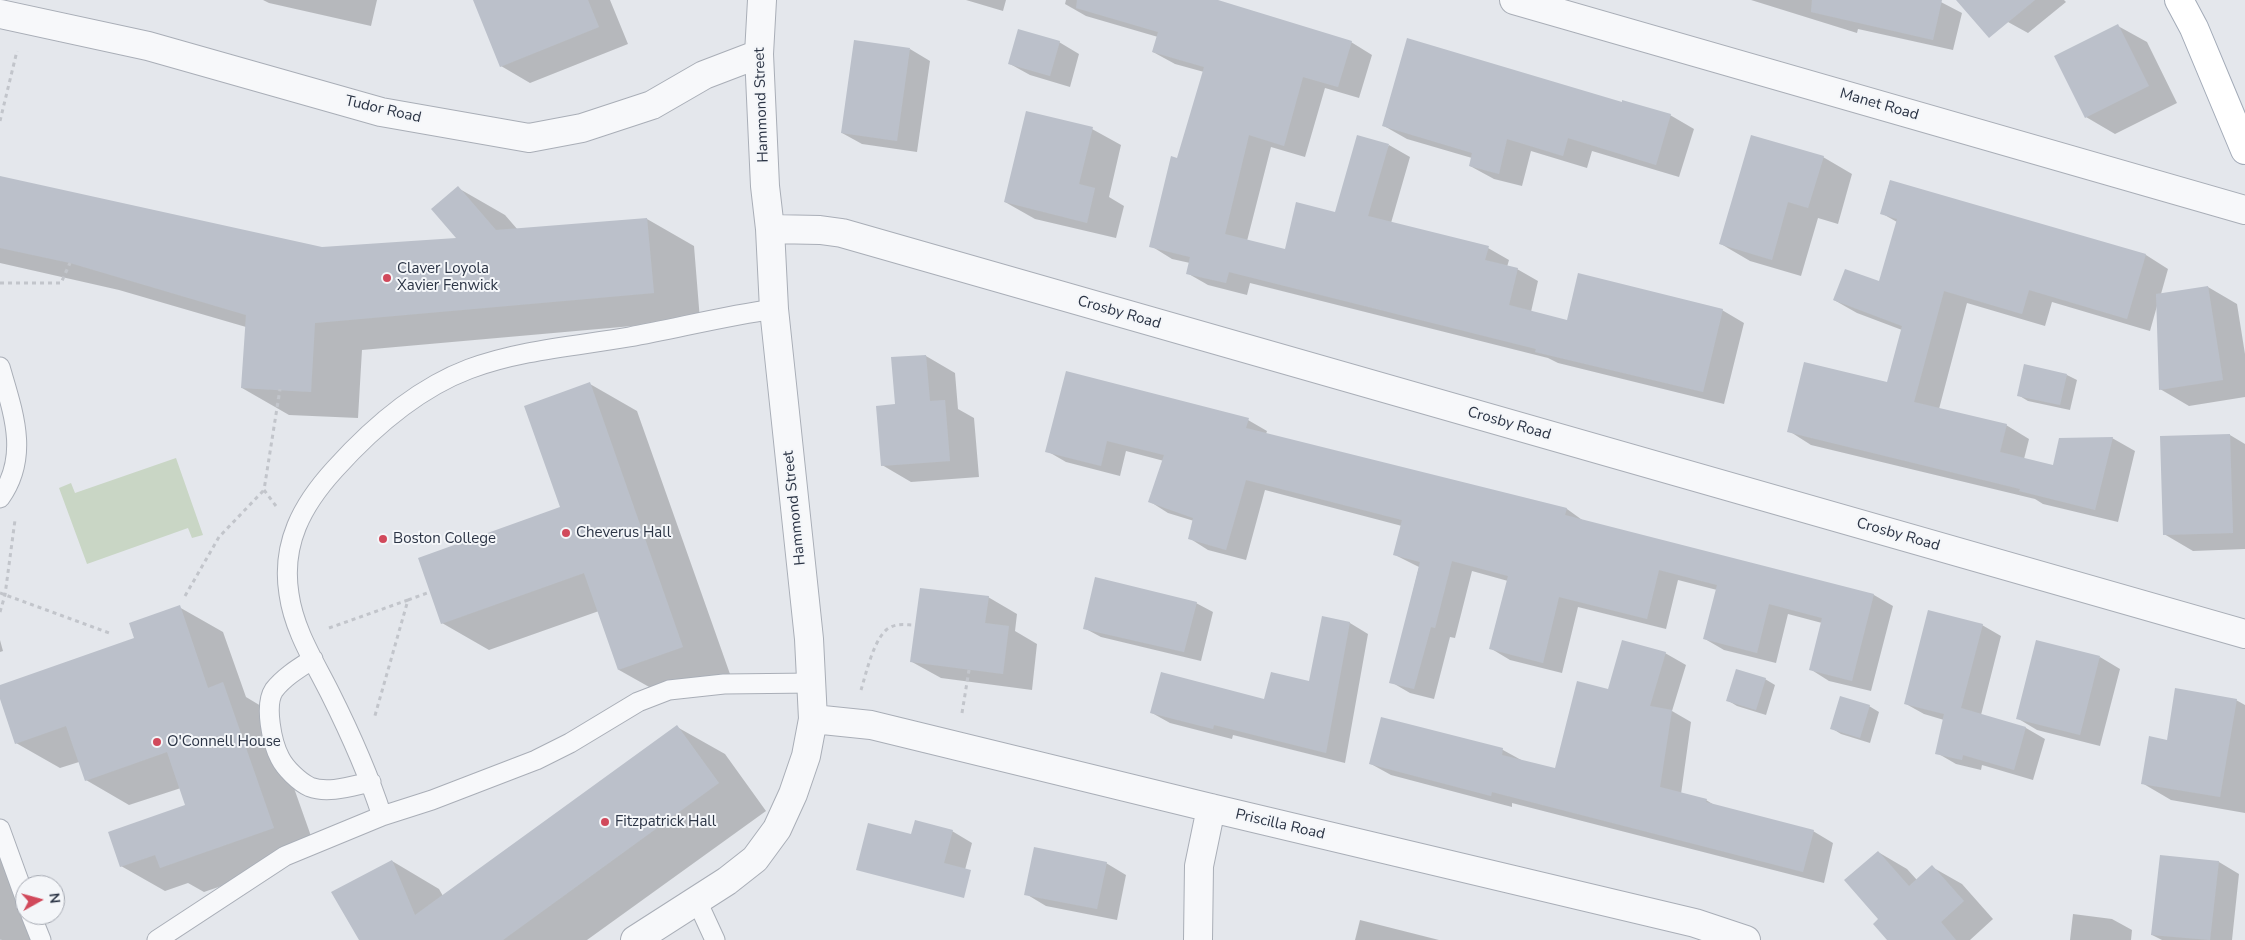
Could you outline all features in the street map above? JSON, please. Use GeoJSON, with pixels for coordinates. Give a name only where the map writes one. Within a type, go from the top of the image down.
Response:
{"type":"FeatureCollection","features":[{"type":"Feature","properties":{"kind":"main road"},"geometry":{"type":"LineString","coordinates":[[2179,0],[2194,28],[2245,150]]}},
{"type":"Feature","properties":{"kind":"street","name":"Hammond Street"},"geometry":{"type":"LineString","coordinates":[[634,940],[697,901],[755,859],[777,829],[793,794],[806,756],[813,719],[812,683],[774,309],[770,229],[765,186],[759,54],[762,0]]}},
{"type":"Feature","properties":{"kind":"street","name":"Manet Road"},"geometry":{"type":"LineString","coordinates":[[1514,0],[2245,210]]}},
{"type":"Feature","properties":{"kind":"street","name":"Tudor Road"},"geometry":{"type":"LineString","coordinates":[[0,14],[148,46],[381,112],[529,138],[582,128],[652,105],[704,75],[759,54]]}},
{"type":"Feature","properties":{"kind":"street","name":"Crosby Road"},"geometry":{"type":"LineString","coordinates":[[770,229],[820,230],[842,233],[2245,634]]}},
{"type":"Feature","properties":{"kind":"street","name":"Priscilla Road"},"geometry":{"type":"LineString","coordinates":[[813,719],[871,724],[1211,808],[1695,923],[1746,940]]}},
{"type":"Feature","properties":{"kind":"street"},"geometry":{"type":"LineString","coordinates":[[1198,940],[1199,866],[1211,808]]}},
{"type":"Feature","properties":{"kind":"lane"},"geometry":{"type":"LineString","coordinates":[[382,816],[371,782],[296,625],[289,594],[286,564],[292,532],[328,476],[353,449],[389,416],[430,388],[468,369],[549,349],[629,337],[736,314],[774,309]]}},
{"type":"Feature","properties":{"kind":"lane"},"geometry":{"type":"LineString","coordinates":[[0,368],[16,421],[18,442],[16,463],[7,488],[0,498]]}},
{"type":"Feature","properties":{"kind":"lane"},"geometry":{"type":"LineString","coordinates":[[313,659],[285,678],[272,692],[270,720],[280,758],[298,779],[311,787],[340,789],[371,782]]}},
{"type":"Feature","properties":{"kind":"lane"},"geometry":{"type":"LineString","coordinates":[[158,940],[285,856],[382,816],[536,760],[570,743],[638,702],[669,690],[698,685],[812,683]]}},
{"type":"Feature","properties":{"kind":"lane"},"geometry":{"type":"LineString","coordinates":[[0,829],[17,875]]}},
{"type":"Feature","properties":{"kind":"lane"},"geometry":{"type":"LineString","coordinates":[[697,901],[715,940]]}},
{"type":"Feature","properties":{"kind":"lane"},"geometry":{"type":"LineString","coordinates":[[35,925],[40,940]]}},
{"type":"Feature","properties":{"kind":"path"},"geometry":{"type":"LineString","coordinates":[[0,121],[19,44]]}},
{"type":"Feature","properties":{"kind":"path"},"geometry":{"type":"LineString","coordinates":[[0,283],[61,283],[70,263]]}},
{"type":"Feature","properties":{"kind":"path"},"geometry":{"type":"LineString","coordinates":[[185,596],[219,537],[264,490],[280,389]]}},
{"type":"Feature","properties":{"kind":"path"},"geometry":{"type":"LineString","coordinates":[[264,490],[278,510]]}},
{"type":"Feature","properties":{"kind":"path"},"geometry":{"type":"LineString","coordinates":[[0,612],[5,595],[16,514]]}},
{"type":"Feature","properties":{"kind":"path"},"geometry":{"type":"LineString","coordinates":[[328,629],[430,592]]}},
{"type":"Feature","properties":{"kind":"path"},"geometry":{"type":"LineString","coordinates":[[0,593],[112,634]]}},
{"type":"Feature","properties":{"kind":"path"},"geometry":{"type":"LineString","coordinates":[[372,724],[408,600]]}},
{"type":"Feature","properties":{"kind":"path"},"geometry":{"type":"LineString","coordinates":[[861,690],[882,634],[890,627],[901,624],[915,625]]}},
{"type":"Feature","properties":{"kind":"path"},"geometry":{"type":"LineString","coordinates":[[962,713],[969,670]]}},
{"type":"Feature","properties":{"kind":"green space"},"geometry":{"type":"Polygon","coordinates":[[[176,458],[203,535],[192,538],[188,528],[87,564],[59,488],[71,483],[75,493],[176,458]]]}},
{"type":"Feature","properties":{"kind":"building"},"geometry":{"type":"Polygon","coordinates":[[[473,0],[588,0],[599,27],[500,67],[473,0]]]}},
{"type":"Feature","properties":{"kind":"building"},"geometry":{"type":"Polygon","coordinates":[[[1077,0],[1218,0],[1352,41],[1338,87],[1303,77],[1284,146],[1249,135],[1225,234],[1285,249],[1296,202],[1335,212],[1357,135],[1389,144],[1368,216],[1489,246],[1485,260],[1518,268],[1509,305],[1567,320],[1578,273],[1723,309],[1703,392],[1535,352],[1536,349],[1229,272],[1226,283],[1186,274],[1190,257],[1149,247],[1171,156],[1177,158],[1204,67],[1152,52],[1158,32],[1076,8],[1077,0]]]}},
{"type":"Feature","properties":{"kind":"building"},"geometry":{"type":"Polygon","coordinates":[[[1812,0],[1942,0],[1933,40],[1811,12],[1812,0]]]}},
{"type":"Feature","properties":{"kind":"building"},"geometry":{"type":"Polygon","coordinates":[[[1956,0],[2035,0],[1989,38],[1956,0]]]}},
{"type":"Feature","properties":{"kind":"building"},"geometry":{"type":"Polygon","coordinates":[[[2118,24],[2149,86],[2085,118],[2054,56],[2118,24]]]}},
{"type":"Feature","properties":{"kind":"building"},"geometry":{"type":"Polygon","coordinates":[[[1018,29],[1060,41],[1050,76],[1008,64],[1018,29]]]}},
{"type":"Feature","properties":{"kind":"building"},"geometry":{"type":"Polygon","coordinates":[[[1407,38],[1622,102],[1622,100],[1671,114],[1656,165],[1568,138],[1563,156],[1507,139],[1499,174],[1469,166],[1472,153],[1382,126],[1407,38]]]}},
{"type":"Feature","properties":{"kind":"building"},"geometry":{"type":"Polygon","coordinates":[[[854,40],[910,48],[897,141],[841,133],[854,40]]]}},
{"type":"Feature","properties":{"kind":"building"},"geometry":{"type":"Polygon","coordinates":[[[1026,111],[1093,127],[1079,184],[1095,188],[1087,223],[1004,202],[1026,111]]]}},
{"type":"Feature","properties":{"kind":"building"},"geometry":{"type":"Polygon","coordinates":[[[1751,135],[1824,156],[1808,208],[1788,202],[1772,260],[1719,244],[1751,135]]]}},
{"type":"Feature","properties":{"kind":"building","name":"Claver Loyola Xavier Fenwick"},"geometry":{"type":"Polygon","coordinates":[[[0,176],[322,247],[456,238],[431,209],[458,186],[496,230],[647,218],[654,293],[315,323],[311,392],[241,388],[246,315],[70,263],[0,248],[0,176]]]}},
{"type":"Feature","properties":{"kind":"building"},"geometry":{"type":"Polygon","coordinates":[[[1890,180],[2146,254],[2127,319],[2029,290],[2022,314],[1944,291],[1914,402],[2007,424],[2000,452],[2053,465],[2059,438],[2113,437],[2095,510],[2019,491],[2020,489],[1787,432],[1804,362],[1887,382],[1902,326],[1833,300],[1845,269],[1879,281],[1897,219],[1880,214],[1890,180]]]}},
{"type":"Feature","properties":{"kind":"building"},"geometry":{"type":"Polygon","coordinates":[[[2208,286],[2223,380],[2159,390],[2156,294],[2208,286]]]}},
{"type":"Feature","properties":{"kind":"building"},"geometry":{"type":"Polygon","coordinates":[[[926,355],[930,401],[945,400],[950,461],[881,466],[876,406],[895,404],[891,357],[926,355]]]}},
{"type":"Feature","properties":{"kind":"building"},"geometry":{"type":"Polygon","coordinates":[[[2024,364],[2067,374],[2060,405],[2017,396],[2024,364]]]}},
{"type":"Feature","properties":{"kind":"building"},"geometry":{"type":"Polygon","coordinates":[[[1066,371],[1249,418],[1246,428],[1567,508],[1565,515],[1874,594],[1852,681],[1809,670],[1822,618],[1769,604],[1757,653],[1703,639],[1717,585],[1659,570],[1647,619],[1559,597],[1543,663],[1489,649],[1508,576],[1452,561],[1435,628],[1431,627],[1414,689],[1389,683],[1420,562],[1393,555],[1402,520],[1246,480],[1226,550],[1188,539],[1193,518],[1148,502],[1164,455],[1107,441],[1101,466],[1045,452],[1066,371]]]}},
{"type":"Feature","properties":{"kind":"building","name":"Cheverus Hall"},"geometry":{"type":"Polygon","coordinates":[[[590,382],[683,647],[618,670],[584,573],[441,624],[418,558],[560,507],[524,406],[590,382]]]}},
{"type":"Feature","properties":{"kind":"building"},"geometry":{"type":"Polygon","coordinates":[[[2230,434],[2233,533],[2163,535],[2160,436],[2230,434]]]}},
{"type":"Feature","properties":{"kind":"building"},"geometry":{"type":"Polygon","coordinates":[[[1095,577],[1197,602],[1184,652],[1083,629],[1095,577]]]}},
{"type":"Feature","properties":{"kind":"building"},"geometry":{"type":"Polygon","coordinates":[[[920,588],[989,596],[985,623],[1009,626],[1003,674],[910,662],[920,588]]]}},
{"type":"Feature","properties":{"kind":"building","name":"O'Connell House"},"geometry":{"type":"Polygon","coordinates":[[[180,605],[208,688],[223,682],[274,828],[160,868],[155,855],[120,867],[108,832],[185,805],[167,752],[85,781],[66,726],[15,744],[0,699],[0,685],[134,638],[129,623],[180,605]]]}},
{"type":"Feature","properties":{"kind":"building"},"geometry":{"type":"Polygon","coordinates":[[[1928,610],[1983,624],[1961,708],[2026,727],[2014,770],[1963,755],[1962,760],[1935,754],[1944,714],[1904,704],[1928,610]]]}},
{"type":"Feature","properties":{"kind":"building"},"geometry":{"type":"Polygon","coordinates":[[[1322,616],[1350,622],[1326,753],[1214,725],[1213,729],[1150,713],[1161,672],[1264,699],[1271,672],[1309,681],[1322,616]]]}},
{"type":"Feature","properties":{"kind":"building"},"geometry":{"type":"Polygon","coordinates":[[[1622,640],[1666,652],[1650,706],[1672,710],[1660,787],[1707,799],[1706,802],[1814,830],[1803,872],[1492,792],[1491,796],[1369,764],[1381,717],[1503,748],[1502,755],[1555,768],[1577,681],[1608,689],[1622,640]]]}},
{"type":"Feature","properties":{"kind":"building"},"geometry":{"type":"Polygon","coordinates":[[[2036,640],[2100,656],[2080,735],[2016,719],[2036,640]]]}},
{"type":"Feature","properties":{"kind":"building"},"geometry":{"type":"Polygon","coordinates":[[[1736,669],[1766,678],[1756,710],[1726,701],[1736,669]]]}},
{"type":"Feature","properties":{"kind":"building"},"geometry":{"type":"Polygon","coordinates":[[[2175,688],[2237,699],[2220,797],[2141,784],[2149,736],[2167,740],[2175,688]]]}},
{"type":"Feature","properties":{"kind":"building"},"geometry":{"type":"Polygon","coordinates":[[[1840,696],[1870,705],[1860,738],[1830,729],[1840,696]]]}},
{"type":"Feature","properties":{"kind":"building","name":"Fitzpatrick Hall"},"geometry":{"type":"Polygon","coordinates":[[[677,725],[719,783],[503,940],[359,940],[331,892],[392,860],[415,915],[677,725]]]}},
{"type":"Feature","properties":{"kind":"building"},"geometry":{"type":"Polygon","coordinates":[[[915,820],[953,830],[944,863],[971,870],[964,898],[856,870],[868,823],[911,834],[915,820]]]}},
{"type":"Feature","properties":{"kind":"building"},"geometry":{"type":"Polygon","coordinates":[[[1034,847],[1107,862],[1097,909],[1024,895],[1034,847]]]}},
{"type":"Feature","properties":{"kind":"building"},"geometry":{"type":"Polygon","coordinates":[[[1878,851],[1909,886],[1932,865],[1964,901],[1941,922],[1956,940],[1887,940],[1873,924],[1878,919],[1844,880],[1878,851]]]}},
{"type":"Feature","properties":{"kind":"building"},"geometry":{"type":"Polygon","coordinates":[[[2160,855],[2219,861],[2210,940],[2151,935],[2160,855]]]}},
{"type":"Feature","properties":{"kind":"place","name":"Claver Loyola Xavier Fenwick"},"geometry":{"type":"Point","coordinates":[387,278]}},
{"type":"Feature","properties":{"kind":"place","name":"Cheverus Hall"},"geometry":{"type":"Point","coordinates":[566,533]}},
{"type":"Feature","properties":{"kind":"place","name":"Boston College"},"geometry":{"type":"Point","coordinates":[383,539]}},
{"type":"Feature","properties":{"kind":"place","name":"O'Connell House"},"geometry":{"type":"Point","coordinates":[157,742]}},
{"type":"Feature","properties":{"kind":"place","name":"Fitzpatrick Hall"},"geometry":{"type":"Point","coordinates":[605,822]}}]}
